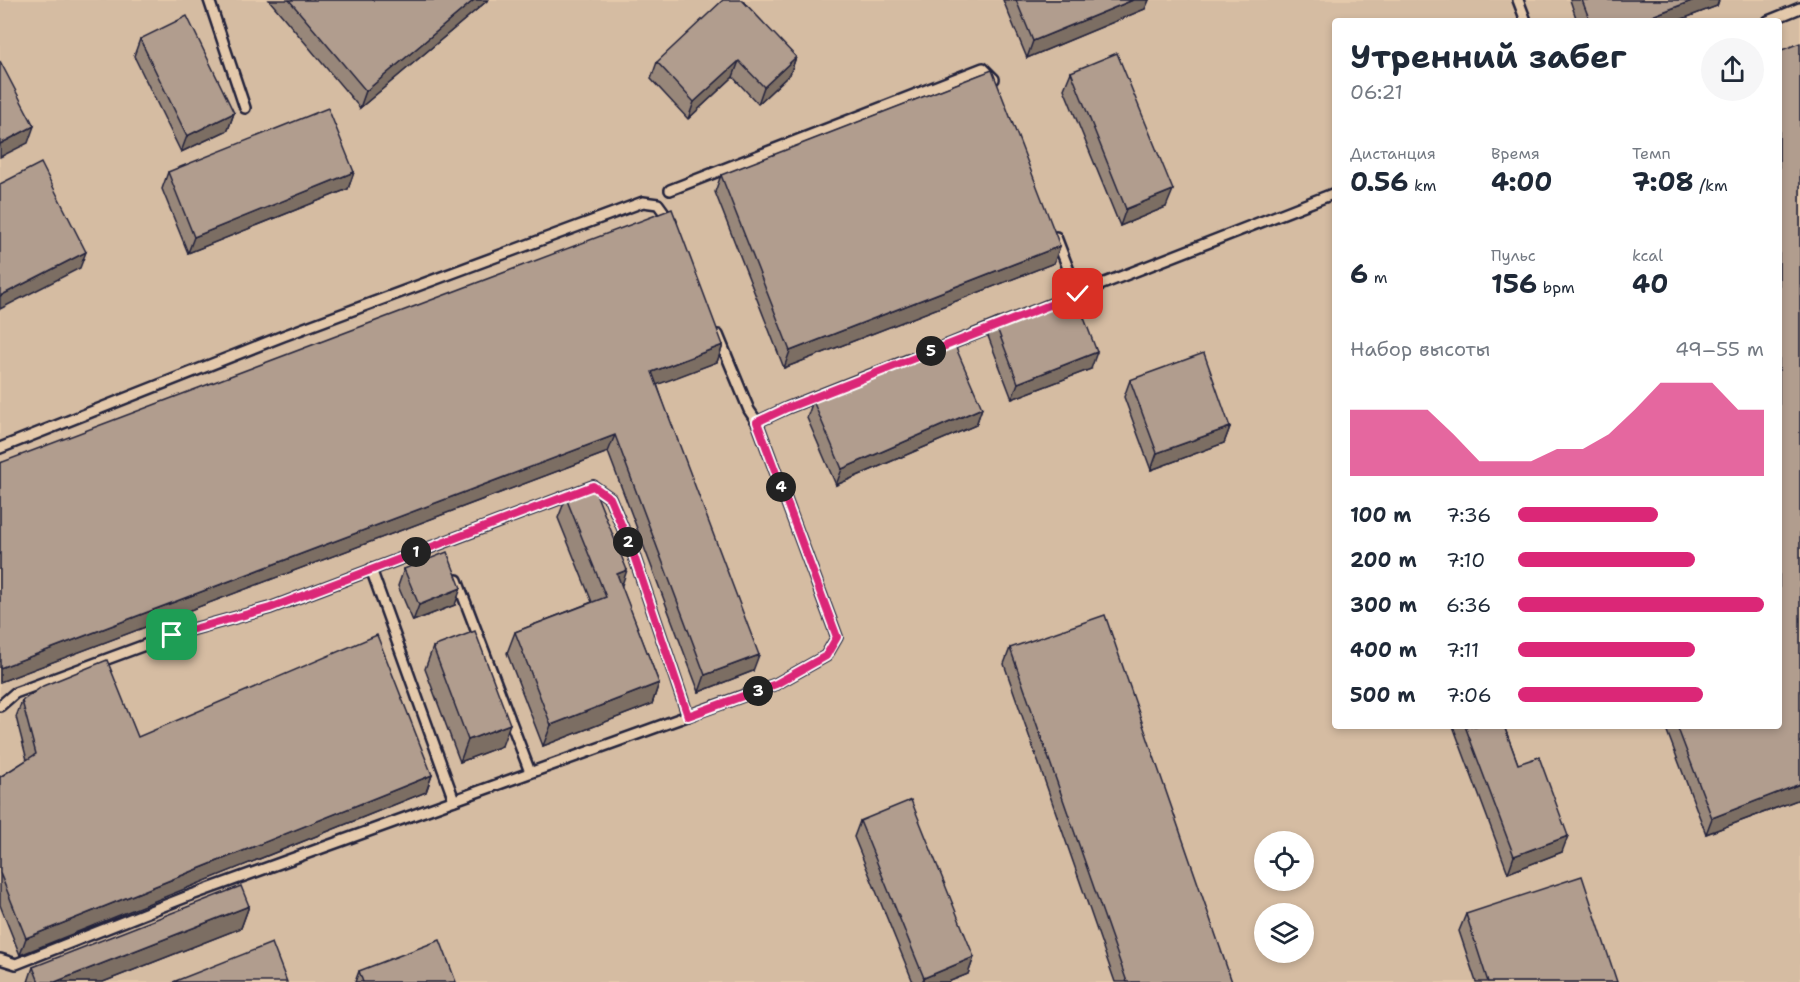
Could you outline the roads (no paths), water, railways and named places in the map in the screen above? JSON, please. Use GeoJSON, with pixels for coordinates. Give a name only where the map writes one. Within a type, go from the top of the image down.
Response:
{"type":"FeatureCollection","features":[{"type":"Feature","properties":{"kind":"lane"},"geometry":{"type":"LineString","coordinates":[[209,0],[245,108]]}},
{"type":"Feature","properties":{"kind":"lane"},"geometry":{"type":"LineString","coordinates":[[1518,0],[1525,18]]}},
{"type":"Feature","properties":{"kind":"lane"},"geometry":{"type":"LineString","coordinates":[[1775,18],[1800,8]]}},
{"type":"Feature","properties":{"kind":"lane"},"geometry":{"type":"LineString","coordinates":[[670,190],[983,68],[993,76],[997,87]]}},
{"type":"Feature","properties":{"kind":"lane"},"geometry":{"type":"LineString","coordinates":[[1056,302],[1332,194]]}},
{"type":"Feature","properties":{"kind":"lane"},"geometry":{"type":"LineString","coordinates":[[0,447],[283,336],[643,202],[658,204],[675,228]]}},
{"type":"Feature","properties":{"kind":"lane"},"geometry":{"type":"LineString","coordinates":[[1052,229],[1078,294]]}},
{"type":"Feature","properties":{"kind":"lane"},"geometry":{"type":"LineString","coordinates":[[938,349],[1013,319]]}},
{"type":"Feature","properties":{"kind":"lane"},"geometry":{"type":"LineString","coordinates":[[0,959],[16,964],[186,897],[776,684],[826,656],[837,637],[757,422],[749,410],[714,324]]}},
{"type":"Feature","properties":{"kind":"lane"},"geometry":{"type":"LineString","coordinates":[[757,422],[916,357]]}},
{"type":"Feature","properties":{"kind":"lane"},"geometry":{"type":"LineString","coordinates":[[0,706],[15,693],[172,635],[270,608],[593,486],[610,498],[632,550],[688,716]]}},
{"type":"Feature","properties":{"kind":"lane"},"geometry":{"type":"LineString","coordinates":[[442,542],[446,553]]}},
{"type":"Feature","properties":{"kind":"lane"},"geometry":{"type":"LineString","coordinates":[[371,569],[454,800]]}},
{"type":"Feature","properties":{"kind":"lane"},"geometry":{"type":"LineString","coordinates":[[455,574],[530,772]]}}]}
